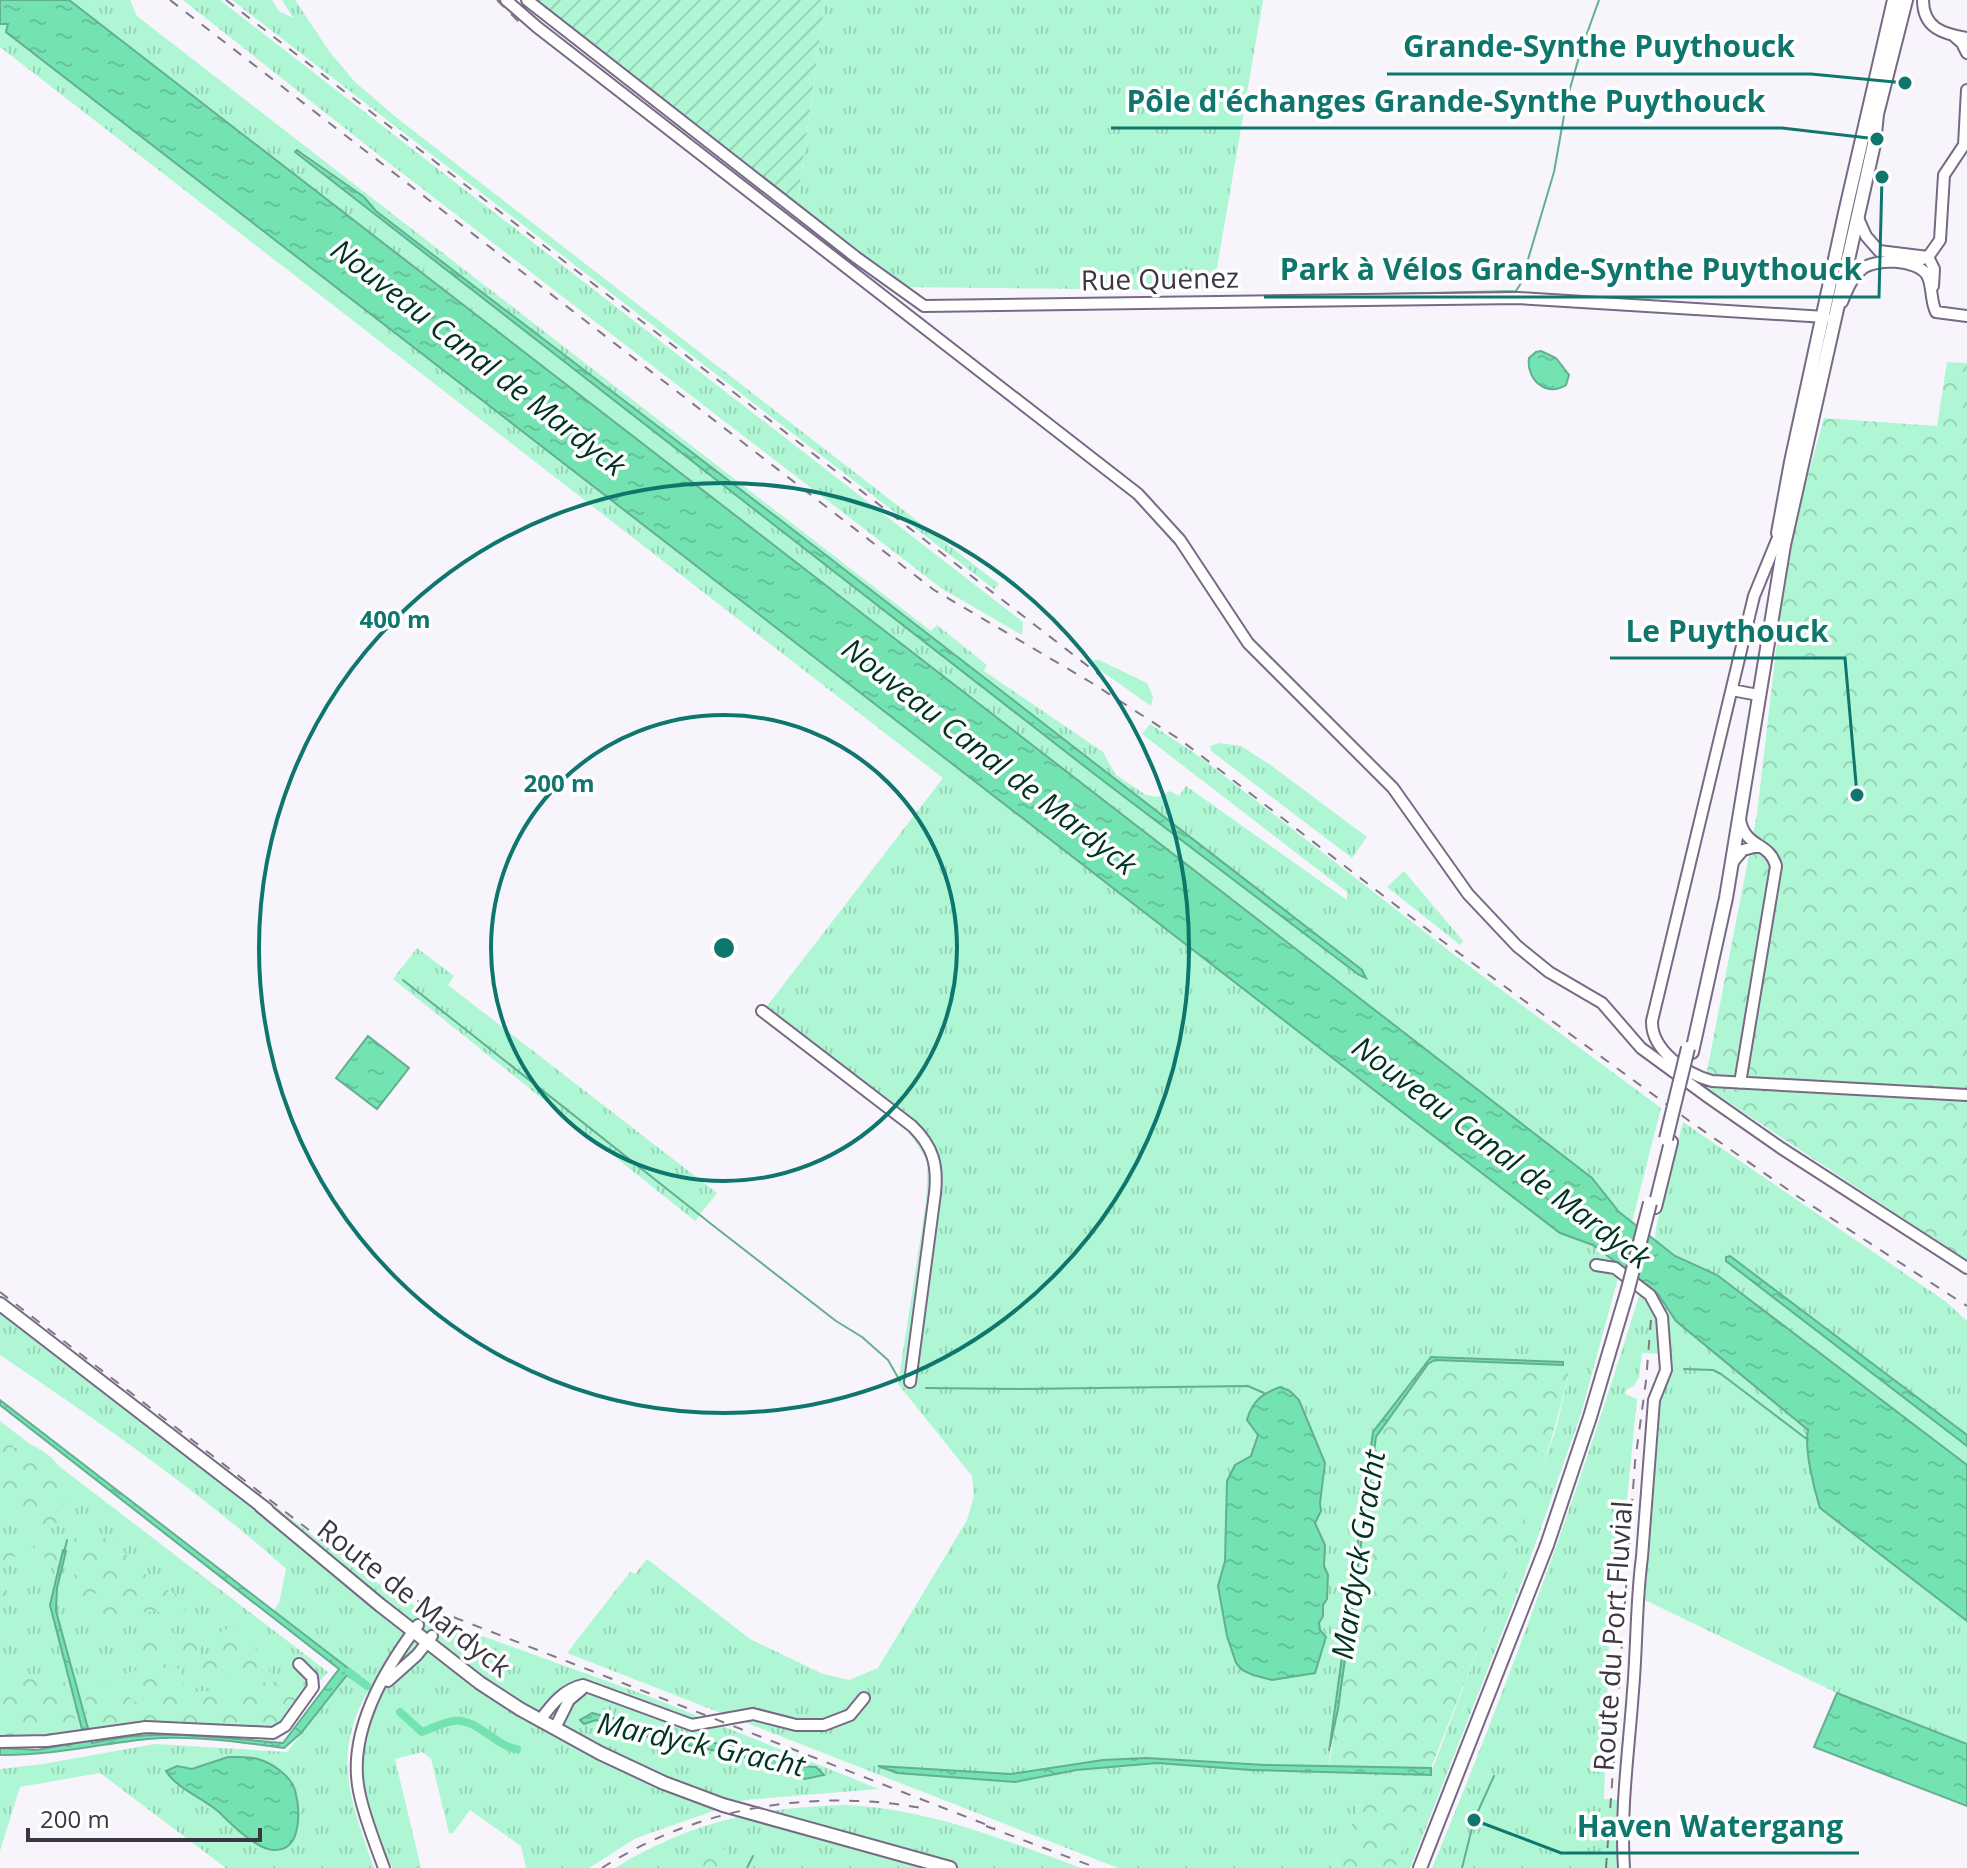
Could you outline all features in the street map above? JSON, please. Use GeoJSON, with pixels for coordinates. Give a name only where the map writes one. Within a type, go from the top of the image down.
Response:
{"type":"FeatureCollection","features":[{"type":"Feature","properties":{"kind":"main road"},"geometry":{"type":"LineString","coordinates":[[1427,1868],[1559,1528],[1631,1290],[1653,1205],[1714,960],[1732,863],[1777,540],[1791,462],[1894,0]]}},
{"type":"Feature","properties":{"kind":"main road"},"geometry":{"type":"LineString","coordinates":[[1690,1050],[1799,475],[1874,144],[1877,114],[1906,0]]}},
{"type":"Feature","properties":{"kind":"main road"},"geometry":{"type":"LineString","coordinates":[[1420,1868],[1547,1545],[1631,1290]]}},
{"type":"Feature","properties":{"kind":"main road","name":"Route de Mardyck"},"geometry":{"type":"LineString","coordinates":[[0,1304],[430,1639],[490,1690],[627,1766],[706,1799],[950,1868]]}},
{"type":"Feature","properties":{"kind":"street"},"geometry":{"type":"LineString","coordinates":[[506,0],[1132,488],[1180,540],[1248,643],[1393,788],[1473,900],[1522,950],[1549,972],[1602,1003],[1641,1048],[1708,1097],[1967,1268]]}},
{"type":"Feature","properties":{"kind":"street","name":"Rue Quenez"},"geometry":{"type":"LineString","coordinates":[[527,0],[857,258],[917,302],[928,306],[1518,298],[1825,317]]}},
{"type":"Feature","properties":{"kind":"street"},"geometry":{"type":"LineString","coordinates":[[1923,0],[1924,13],[1930,25],[1954,36],[1967,38]]}},
{"type":"Feature","properties":{"kind":"street"},"geometry":{"type":"LineString","coordinates":[[1954,36],[1967,53]]}},
{"type":"Feature","properties":{"kind":"street"},"geometry":{"type":"LineString","coordinates":[[1932,296],[1940,240],[1944,175],[1964,145],[1967,90]]}},
{"type":"Feature","properties":{"kind":"street"},"geometry":{"type":"LineString","coordinates":[[1858,213],[1861,228],[1879,251],[1928,257]]}},
{"type":"Feature","properties":{"kind":"street"},"geometry":{"type":"LineString","coordinates":[[1823,365],[1841,304],[1856,275],[1871,265],[1909,264],[1928,257],[1940,240]]}},
{"type":"Feature","properties":{"kind":"street"},"geometry":{"type":"LineString","coordinates":[[1928,257],[1934,276]]}},
{"type":"Feature","properties":{"kind":"street"},"geometry":{"type":"LineString","coordinates":[[1909,264],[1926,274],[1933,306],[1938,313],[1967,316]]}},
{"type":"Feature","properties":{"kind":"street"},"geometry":{"type":"LineString","coordinates":[[1777,540],[1755,592],[1652,1031],[1658,1044],[1689,1071],[1708,1080],[1967,1095]]}},
{"type":"Feature","properties":{"kind":"street"},"geometry":{"type":"LineString","coordinates":[[1732,690],[1755,695]]}},
{"type":"Feature","properties":{"kind":"street"},"geometry":{"type":"LineString","coordinates":[[1739,817],[1744,834],[1773,857],[1776,870],[1740,1083]]}},
{"type":"Feature","properties":{"kind":"street"},"geometry":{"type":"LineString","coordinates":[[1732,863],[1743,850],[1758,846]]}},
{"type":"Feature","properties":{"kind":"street"},"geometry":{"type":"LineString","coordinates":[[762,1011],[912,1126],[933,1153],[936,1184],[910,1382]]}},
{"type":"Feature","properties":{"kind":"street","name":"Route du Port Fluvial"},"geometry":{"type":"LineString","coordinates":[[1596,1265],[1618,1270],[1650,1295],[1661,1312],[1667,1366],[1656,1392],[1638,1583],[1624,1868]]}},
{"type":"Feature","properties":{"kind":"street"},"geometry":{"type":"LineString","coordinates":[[384,1868],[357,1781],[359,1738],[382,1682],[416,1628]]}},
{"type":"Feature","properties":{"kind":"street"},"geometry":{"type":"LineString","coordinates":[[369,1709],[393,1676],[430,1639]]}},
{"type":"Feature","properties":{"kind":"street"},"geometry":{"type":"LineString","coordinates":[[0,1742],[41,1741],[159,1726],[273,1733],[285,1726],[313,1687],[312,1677],[299,1664]]}},
{"type":"Feature","properties":{"kind":"street"},"geometry":{"type":"LineString","coordinates":[[541,1719],[554,1702],[574,1687],[585,1685],[692,1725],[753,1714],[802,1726],[824,1725],[850,1715],[864,1698]]}},
{"type":"Feature","properties":{"kind":"street"},"geometry":{"type":"LineString","coordinates":[[555,1728],[574,1694],[585,1689],[599,1690]]}},
{"type":"Feature","properties":{"kind":"green space"},"geometry":{"type":"Polygon","coordinates":[[[69,0],[130,0],[137,16],[931,631],[937,625],[987,665],[984,671],[1103,752],[1115,774],[1146,795],[1158,797],[1170,791],[1179,796],[1186,786],[1347,900],[1347,892],[1142,734],[1150,724],[1196,754],[1457,957],[1661,1108],[1632,1222],[1614,1208],[1592,1178],[69,0]],[[303,152],[296,153],[1093,773],[1359,975],[1007,695],[376,211],[364,197],[303,152]]]}},
{"type":"Feature","properties":{"kind":"green space"},"geometry":{"type":"Polygon","coordinates":[[[183,0],[220,0],[1023,622],[1022,635],[941,588],[380,156],[183,0]]]}},
{"type":"Feature","properties":{"kind":"green space"},"geometry":{"type":"Polygon","coordinates":[[[232,0],[272,0],[279,11],[293,18],[282,0],[295,0],[329,51],[355,82],[397,118],[999,584],[994,589],[232,0]]]}},
{"type":"Feature","properties":{"kind":"green space"},"geometry":{"type":"Polygon","coordinates":[[[536,0],[825,0],[796,213],[694,124],[536,0]]]}},
{"type":"Feature","properties":{"kind":"green space"},"geometry":{"type":"Polygon","coordinates":[[[825,0],[1263,0],[1217,268],[1202,290],[893,287],[796,213],[825,0]]]}},
{"type":"Feature","properties":{"kind":"green space"},"geometry":{"type":"Polygon","coordinates":[[[6,22],[6,32],[1418,1124],[1560,1233],[1593,1245],[1621,1267],[1581,1414],[1523,1579],[1410,1868],[1395,1868],[1511,1561],[1557,1425],[1570,1369],[1563,1362],[1431,1357],[1374,1432],[1328,1748],[1329,1767],[1146,1758],[1103,1760],[1011,1774],[881,1766],[897,1773],[1015,1782],[1076,1770],[1157,1763],[1251,1770],[1373,1773],[1334,1868],[1118,1868],[567,1653],[630,1572],[635,1574],[647,1559],[750,1639],[823,1674],[849,1680],[878,1668],[967,1520],[974,1496],[972,1476],[898,1384],[926,1202],[928,1161],[905,1127],[760,1015],[943,778],[0,47],[0,24],[6,22]]]}},
{"type":"Feature","properties":{"kind":"green space"},"geometry":{"type":"Polygon","coordinates":[[[1947,362],[1967,363],[1967,1261],[1704,1086],[1757,814],[1788,547],[1824,418],[1937,426],[1947,362]]]}},
{"type":"Feature","properties":{"kind":"green space"},"geometry":{"type":"Polygon","coordinates":[[[1099,660],[1147,683],[1153,697],[1151,706],[1087,661],[1099,660]]]}},
{"type":"Feature","properties":{"kind":"green space"},"geometry":{"type":"Polygon","coordinates":[[[1219,743],[1241,746],[1367,837],[1352,858],[1211,751],[1210,746],[1219,743]]]}},
{"type":"Feature","properties":{"kind":"green space"},"geometry":{"type":"Polygon","coordinates":[[[1404,871],[1463,941],[1460,945],[1387,887],[1404,871]]]}},
{"type":"Feature","properties":{"kind":"green space"},"geometry":{"type":"Polygon","coordinates":[[[417,948],[454,976],[448,985],[717,1193],[695,1221],[393,979],[417,948]]]}},
{"type":"Feature","properties":{"kind":"green space"},"geometry":{"type":"Polygon","coordinates":[[[1683,1122],[1945,1301],[1967,1321],[1967,1435],[1730,1256],[1726,1257],[1726,1261],[1967,1446],[1967,1465],[1717,1275],[1687,1263],[1655,1240],[1683,1122]]]}},
{"type":"Feature","properties":{"kind":"green space"},"geometry":{"type":"Polygon","coordinates":[[[1643,1283],[1658,1294],[1676,1321],[1808,1431],[1808,1458],[1820,1508],[1967,1621],[1967,1744],[1837,1693],[1645,1600],[1658,1401],[1670,1374],[1672,1354],[1642,1353],[1639,1377],[1625,1394],[1637,1399],[1621,1559],[1612,1554],[1604,1799],[1620,1800],[1619,1868],[1432,1868],[1545,1578],[1643,1283]]]}},
{"type":"Feature","properties":{"kind":"green space"},"geometry":{"type":"Polygon","coordinates":[[[0,1295],[363,1574],[410,1603],[463,1629],[648,1696],[879,1789],[745,1800],[636,1838],[589,1868],[526,1868],[521,1846],[470,1810],[453,1833],[449,1833],[431,1759],[422,1752],[395,1759],[421,1868],[392,1868],[371,1813],[361,1770],[367,1729],[379,1703],[367,1693],[356,1716],[348,1760],[353,1801],[374,1868],[226,1868],[100,1773],[20,1787],[0,1851],[0,1769],[155,1744],[287,1752],[347,1674],[353,1680],[357,1675],[273,1611],[279,1603],[286,1569],[182,1484],[0,1355],[0,1295]]]}},
{"type":"Feature","properties":{"kind":"green space"},"geometry":{"type":"Polygon","coordinates":[[[1435,1360],[1563,1365],[1570,1368],[1525,1521],[1431,1768],[1329,1767],[1376,1437],[1428,1364],[1435,1360]]]}},
{"type":"Feature","properties":{"kind":"green space"},"geometry":{"type":"Polygon","coordinates":[[[0,1421],[328,1672],[280,1725],[196,1724],[0,1739],[0,1421]]]}},
{"type":"Feature","properties":{"kind":"green space"},"geometry":{"type":"Polygon","coordinates":[[[0,1421],[12,1446],[24,1456],[31,1455],[32,1445],[60,1467],[64,1476],[65,1496],[60,1521],[30,1526],[18,1519],[1,1498],[0,1421]]]}},
{"type":"Feature","properties":{"kind":"green space"},"geometry":{"type":"Polygon","coordinates":[[[86,1533],[115,1541],[130,1559],[129,1569],[123,1577],[72,1607],[61,1584],[71,1574],[93,1578],[82,1560],[64,1560],[68,1541],[86,1533]]]}},
{"type":"Feature","properties":{"kind":"green space"},"geometry":{"type":"Polygon","coordinates":[[[60,1547],[63,1550],[57,1569],[42,1555],[7,1557],[1,1566],[7,1594],[0,1608],[0,1549],[60,1547]]]}},
{"type":"Feature","properties":{"kind":"green space"},"geometry":{"type":"Polygon","coordinates":[[[137,1573],[151,1575],[160,1585],[183,1599],[187,1603],[185,1611],[139,1613],[97,1622],[89,1621],[78,1611],[121,1586],[137,1573]]]}},
{"type":"Feature","properties":{"kind":"green space"},"geometry":{"type":"Polygon","coordinates":[[[230,1627],[248,1640],[271,1674],[206,1682],[202,1679],[201,1668],[212,1653],[215,1635],[230,1627]]]}},
{"type":"Feature","properties":{"kind":"green space"},"geometry":{"type":"Polygon","coordinates":[[[169,1632],[201,1636],[199,1659],[192,1663],[173,1656],[142,1657],[134,1651],[133,1646],[141,1640],[169,1632]]]}},
{"type":"Feature","properties":{"kind":"green space"},"geometry":{"type":"Polygon","coordinates":[[[161,1663],[180,1669],[184,1686],[175,1695],[302,1678],[307,1681],[308,1688],[280,1725],[270,1731],[92,1732],[85,1704],[87,1690],[95,1686],[113,1688],[150,1715],[156,1710],[140,1700],[121,1678],[124,1674],[161,1663]]]}},
{"type":"Feature","properties":{"kind":"green space"},"geometry":{"type":"Polygon","coordinates":[[[60,1672],[74,1713],[75,1721],[69,1735],[0,1739],[0,1685],[24,1675],[60,1672]]]}},
{"type":"Feature","properties":{"kind":"green space"},"geometry":{"type":"Polygon","coordinates":[[[1373,1773],[1431,1775],[1395,1868],[1334,1868],[1373,1773]]]}},
{"type":"Feature","properties":{"kind":"green space"},"geometry":{"type":"Polygon","coordinates":[[[845,1805],[907,1812],[936,1819],[994,1836],[1081,1868],[615,1868],[671,1839],[726,1820],[782,1810],[845,1805]]]}},
{"type":"Feature","properties":{"kind":"green space"},"geometry":{"type":"Polygon","coordinates":[[[713,1844],[727,1850],[733,1868],[678,1868],[687,1854],[713,1844]]]}},
{"type":"Feature","properties":{"kind":"water","name":"Nouveau Canal de Mardyck"},"geometry":{"type":"Polygon","coordinates":[[[0,0],[69,0],[1592,1178],[1619,1212],[1675,1256],[1717,1275],[1967,1465],[1967,1621],[1820,1508],[1808,1458],[1808,1430],[1676,1321],[1658,1294],[1593,1245],[1560,1233],[6,32],[8,24],[0,24],[0,0]]]}},
{"type":"Feature","properties":{"kind":"water"},"geometry":{"type":"Polygon","coordinates":[[[297,150],[364,197],[376,211],[1362,970],[1366,978],[1093,773],[295,152],[297,150]]]}},
{"type":"Feature","properties":{"kind":"water"},"geometry":{"type":"Polygon","coordinates":[[[1541,351],[1556,358],[1569,375],[1566,385],[1545,388],[1534,379],[1529,358],[1541,351]]]}},
{"type":"Feature","properties":{"kind":"water"},"geometry":{"type":"Polygon","coordinates":[[[368,1036],[409,1068],[377,1109],[336,1078],[368,1036]]]}},
{"type":"Feature","properties":{"kind":"water"},"geometry":{"type":"Polygon","coordinates":[[[1730,1256],[1967,1435],[1967,1446],[1726,1261],[1726,1257],[1730,1256]]]}},
{"type":"Feature","properties":{"kind":"water"},"geometry":{"type":"Polygon","coordinates":[[[1431,1357],[1563,1362],[1563,1365],[1435,1360],[1428,1364],[1376,1437],[1338,1709],[1329,1751],[1373,1432],[1431,1357]]]}},
{"type":"Feature","properties":{"kind":"water"},"geometry":{"type":"Polygon","coordinates":[[[1280,1387],[1299,1400],[1325,1463],[1321,1511],[1315,1523],[1325,1545],[1324,1566],[1328,1575],[1327,1599],[1319,1623],[1326,1637],[1315,1673],[1272,1680],[1242,1670],[1236,1663],[1227,1636],[1218,1586],[1225,1561],[1227,1481],[1235,1465],[1251,1456],[1258,1435],[1247,1420],[1252,1408],[1263,1396],[1280,1387]]]}},
{"type":"Feature","properties":{"kind":"water"},"geometry":{"type":"Polygon","coordinates":[[[0,1400],[357,1675],[354,1680],[347,1675],[301,1733],[284,1748],[165,1738],[37,1754],[0,1755],[0,1748],[37,1750],[85,1741],[50,1605],[63,1550],[66,1551],[57,1588],[56,1611],[92,1743],[164,1735],[283,1743],[339,1669],[0,1405],[0,1400]]]}},
{"type":"Feature","properties":{"kind":"water"},"geometry":{"type":"Polygon","coordinates":[[[1837,1693],[1967,1744],[1967,1806],[1814,1747],[1837,1693]]]}},
{"type":"Feature","properties":{"kind":"water"},"geometry":{"type":"Polygon","coordinates":[[[592,1713],[706,1742],[738,1746],[799,1766],[816,1767],[824,1775],[805,1779],[741,1756],[644,1736],[596,1720],[584,1724],[580,1720],[592,1713]]]}},
{"type":"Feature","properties":{"kind":"water"},"geometry":{"type":"Polygon","coordinates":[[[228,1757],[250,1757],[263,1761],[290,1780],[295,1790],[298,1817],[295,1836],[290,1844],[274,1850],[252,1841],[213,1807],[176,1783],[166,1771],[177,1766],[192,1769],[228,1757]]]}},
{"type":"Feature","properties":{"kind":"water"},"geometry":{"type":"Polygon","coordinates":[[[1146,1758],[1266,1765],[1431,1768],[1431,1775],[1251,1770],[1157,1763],[1076,1770],[1015,1782],[897,1773],[878,1766],[1011,1774],[1103,1760],[1146,1758]]]}},
{"type":"Feature","properties":{"kind":"waterway"},"geometry":{"type":"LineString","coordinates":[[1297,296],[1516,291],[1554,172],[1567,99],[1599,0]]}},
{"type":"Feature","properties":{"kind":"waterway"},"geometry":{"type":"LineString","coordinates":[[403,980],[715,1227],[836,1321],[862,1337],[888,1360],[900,1381]]}},
{"type":"Feature","properties":{"kind":"waterway","name":"Mardyck Gracht"},"geometry":{"type":"LineString","coordinates":[[1684,1369],[1713,1370],[1721,1374],[1808,1440]]}},
{"type":"Feature","properties":{"kind":"waterway"},"geometry":{"type":"LineString","coordinates":[[926,1388],[1248,1386],[1264,1393]]}},
{"type":"Feature","properties":{"kind":"waterway"},"geometry":{"type":"LineString","coordinates":[[64,1553],[67,1540]]}},
{"type":"Feature","properties":{"kind":"waterway","name":"Mardyck Gracht"},"geometry":{"type":"LineString","coordinates":[[349,1672],[367,1686]]}},
{"type":"Feature","properties":{"kind":"waterway","name":"Mardyck Gracht"},"geometry":{"type":"LineString","coordinates":[[400,1712],[422,1732],[449,1722],[462,1721],[517,1749]]}},
{"type":"Feature","properties":{"kind":"waterway"},"geometry":{"type":"LineString","coordinates":[[1462,1868],[1474,1820],[1494,1776]]}},
{"type":"Feature","properties":{"kind":"waterway"},"geometry":{"type":"LineString","coordinates":[[747,1868],[753,1856]]}},
{"type":"Feature","properties":{"kind":"railway"},"geometry":{"type":"LineString","coordinates":[[170,0],[934,590],[1092,683],[1182,741],[1441,940],[1688,1120],[1800,1198],[1967,1306]]}},
{"type":"Feature","properties":{"kind":"railway"},"geometry":{"type":"LineString","coordinates":[[226,0],[1106,680]]}},
{"type":"Feature","properties":{"kind":"railway"},"geometry":{"type":"LineString","coordinates":[[497,0],[520,23]]}},
{"type":"Feature","properties":{"kind":"railway"},"geometry":{"type":"LineString","coordinates":[[0,1292],[353,1564],[394,1590],[448,1615],[995,1828]]}},
{"type":"Feature","properties":{"kind":"railway"},"geometry":{"type":"LineString","coordinates":[[1606,1868],[1635,1462],[1651,1319]]}},
{"type":"Feature","properties":{"kind":"railway"},"geometry":{"type":"LineString","coordinates":[[602,1868],[676,1830],[756,1808],[838,1800],[921,1808]]}},
{"type":"Feature","properties":{"kind":"railway"},"geometry":{"type":"LineString","coordinates":[[986,1826],[1097,1868]]}},
{"type":"Feature","properties":{"kind":"place","name":"Grande-Synthe Puythouck"},"geometry":{"type":"Point","coordinates":[1905,83]}},
{"type":"Feature","properties":{"kind":"place","name":"Pôle d'échanges Grande-Synthe Puythouck"},"geometry":{"type":"Point","coordinates":[1877,139]}},
{"type":"Feature","properties":{"kind":"place","name":"Park à Vélos Grande-Synthe Puythouck"},"geometry":{"type":"Point","coordinates":[1882,177]}},
{"type":"Feature","properties":{"kind":"place","name":"Le Puythouck"},"geometry":{"type":"Point","coordinates":[1857,795]}},
{"type":"Feature","properties":{"kind":"place","name":"Haven Watergang"},"geometry":{"type":"Point","coordinates":[1474,1820]}}]}
